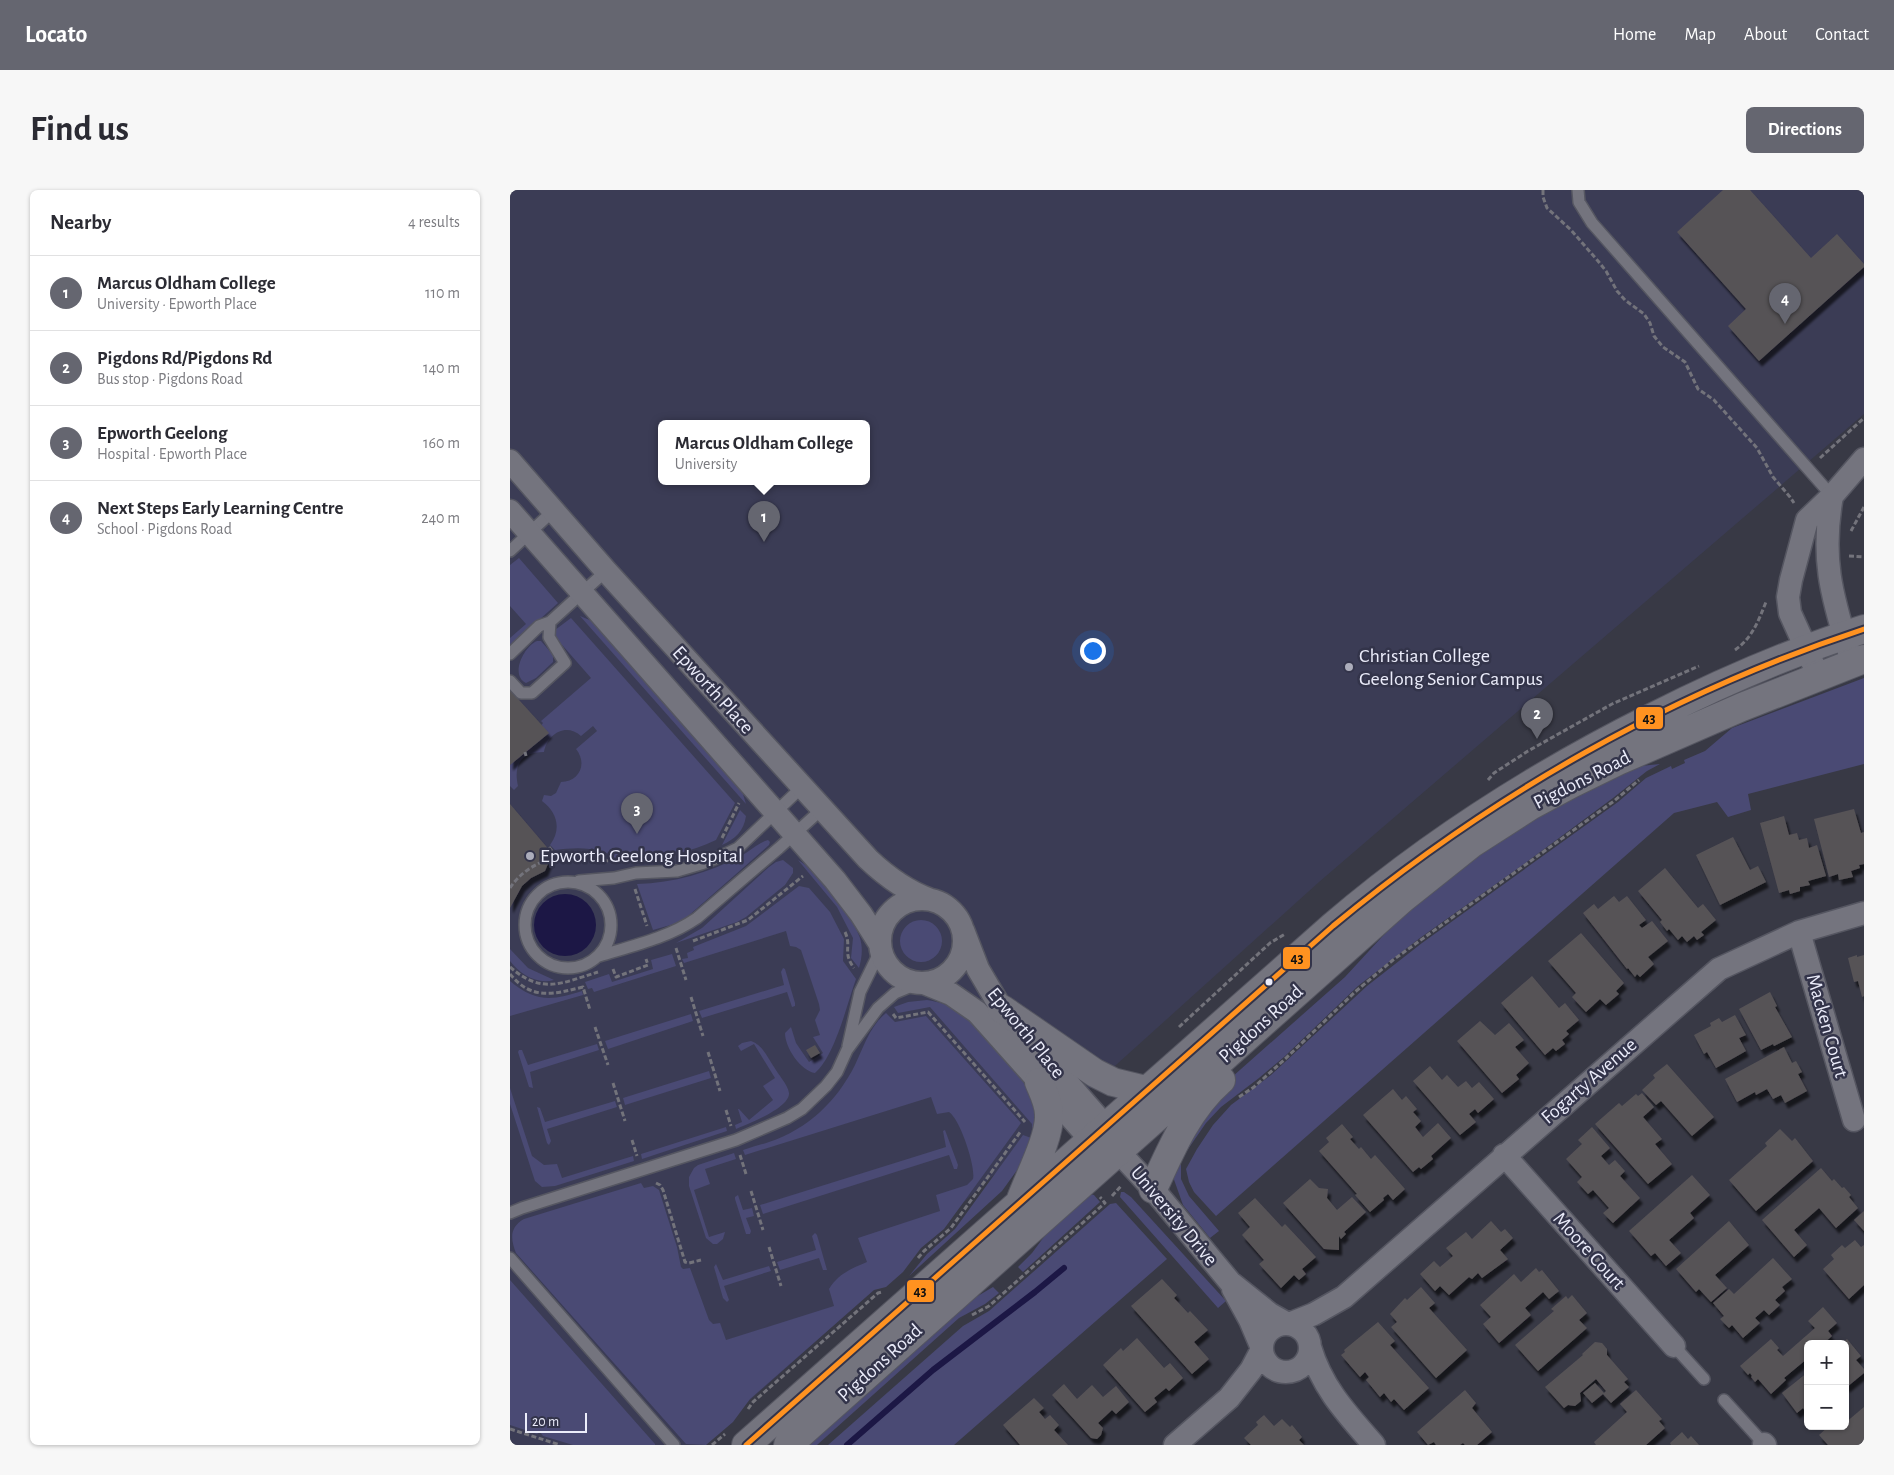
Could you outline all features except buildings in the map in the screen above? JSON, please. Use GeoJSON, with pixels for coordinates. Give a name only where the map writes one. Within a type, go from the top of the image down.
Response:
{"type":"FeatureCollection","features":[{"type":"Feature","properties":{"kind":"street"},"geometry":{"type":"LineString","coordinates":[[1819,677],[1790,613],[1788,591],[1807,520],[1832,496],[1864,459]]}},
{"type":"Feature","properties":{"kind":"street","name":"Epworth Place"},"geometry":{"type":"LineString","coordinates":[[510,461],[606,571],[878,869],[905,888],[931,900]]}},
{"type":"Feature","properties":{"kind":"street","name":"Pigdons Road"},"geometry":{"type":"LineString","coordinates":[[788,1445],[1402,899],[1470,844],[1557,791],[1626,757],[1758,700],[1859,661],[1854,633],[1833,599],[1828,570],[1827,532],[1832,496]]}},
{"type":"Feature","properties":{"kind":"street","name":"Epworth Place"},"geometry":{"type":"LineString","coordinates":[[510,511],[850,898],[880,946]]}},
{"type":"Feature","properties":{"kind":"street","name":"Pigdons Road"},"geometry":{"type":"LineString","coordinates":[[738,1437],[1020,1203],[1146,1090],[1364,900],[1427,852],[1496,805],[1594,747],[1711,688],[1807,649],[1854,633]]}},
{"type":"Feature","properties":{"kind":"street"},"geometry":{"type":"LineString","coordinates":[[1153,1189],[1189,1116],[1208,1092],[1311,1001],[1372,942],[1402,899]]}},
{"type":"Feature","properties":{"kind":"street"},"geometry":{"type":"LineString","coordinates":[[931,900],[951,911],[962,930],[963,950],[954,969],[937,980],[922,983],[906,980],[894,973],[885,962],[880,946],[882,928],[895,909],[908,901],[931,900]]}},
{"type":"Feature","properties":{"kind":"street","name":"Fogarty Avenue"},"geometry":{"type":"LineString","coordinates":[[1344,1297],[1504,1155],[1719,969],[1799,932],[1864,913]]}},
{"type":"Feature","properties":{"kind":"street","name":"Epworth Place"},"geometry":{"type":"LineString","coordinates":[[962,930],[982,979],[1098,1133]]}},
{"type":"Feature","properties":{"kind":"street","name":"Macken Court"},"geometry":{"type":"LineString","coordinates":[[1799,932],[1854,1120]]}},
{"type":"Feature","properties":{"kind":"street","name":"Epworth Place"},"geometry":{"type":"LineString","coordinates":[[922,983],[951,994],[977,1012],[1039,1082],[1098,1133]]}},
{"type":"Feature","properties":{"kind":"street"},"geometry":{"type":"LineString","coordinates":[[1002,1008],[1095,1073],[1114,1082],[1146,1090]]}},
{"type":"Feature","properties":{"kind":"street"},"geometry":{"type":"LineString","coordinates":[[1020,1203],[1043,1145],[1049,1122],[1048,1108],[1039,1082]]}},
{"type":"Feature","properties":{"kind":"street","name":"University Drive"},"geometry":{"type":"LineString","coordinates":[[1098,1133],[1118,1151],[1153,1189],[1230,1282],[1270,1314],[1288,1324]]}},
{"type":"Feature","properties":{"kind":"street","name":"Moore Court"},"geometry":{"type":"LineString","coordinates":[[1504,1155],[1674,1346]]}},
{"type":"Feature","properties":{"kind":"street","name":"University Drive"},"geometry":{"type":"LineString","coordinates":[[1230,1282],[1250,1320],[1261,1349]]}},
{"type":"Feature","properties":{"kind":"street"},"geometry":{"type":"LineString","coordinates":[[1230,1398],[1251,1370],[1261,1349],[1262,1340],[1269,1330],[1274,1326],[1288,1324],[1314,1314],[1344,1297]]}},
{"type":"Feature","properties":{"kind":"street"},"geometry":{"type":"LineString","coordinates":[[1175,1445],[1230,1398],[1265,1379],[1301,1368],[1309,1355],[1310,1346],[1344,1297]]}},
{"type":"Feature","properties":{"kind":"street"},"geometry":{"type":"LineString","coordinates":[[1288,1324],[1301,1329],[1309,1339],[1316,1368],[1337,1403],[1374,1445]]}},
{"type":"Feature","properties":{"kind":"street"},"geometry":{"type":"LineString","coordinates":[[1261,1349],[1264,1359],[1269,1366],[1302,1380],[1337,1403]]}},
{"type":"Feature","properties":{"kind":"lane"},"geometry":{"type":"LineString","coordinates":[[1578,190],[1579,202],[1592,223],[1832,496]]}},
{"type":"Feature","properties":{"kind":"lane"},"geometry":{"type":"LineString","coordinates":[[510,551],[553,511]]}},
{"type":"Feature","properties":{"kind":"lane"},"geometry":{"type":"LineString","coordinates":[[510,654],[539,626],[550,622],[606,571]]}},
{"type":"Feature","properties":{"kind":"lane"},"geometry":{"type":"LineString","coordinates":[[510,681],[521,693],[532,693],[565,663],[549,637],[550,622]]}},
{"type":"Feature","properties":{"kind":"lane"},"geometry":{"type":"LineString","coordinates":[[802,787],[738,848],[700,864],[677,871],[636,873],[614,878],[557,882],[544,888],[533,899],[526,912],[524,927],[528,941],[536,954],[547,962],[560,968],[574,968],[587,964],[599,956],[673,932],[686,926],[703,914],[822,809]]}},
{"type":"Feature","properties":{"kind":"lane"},"geometry":{"type":"LineString","coordinates":[[572,881],[586,885],[598,893],[607,904],[611,917],[612,931],[607,945],[599,956]]}},
{"type":"Feature","properties":{"kind":"lane"},"geometry":{"type":"LineString","coordinates":[[847,1050],[860,992],[880,946]]}},
{"type":"Feature","properties":{"kind":"lane"},"geometry":{"type":"LineString","coordinates":[[510,1214],[522,1208],[707,1150],[774,1125],[802,1109],[826,1086],[837,1072],[847,1050],[872,1014],[884,1002],[898,991],[922,983]]}},
{"type":"Feature","properties":{"kind":"lane"},"geometry":{"type":"LineString","coordinates":[[510,1258],[674,1445]]}},
{"type":"Feature","properties":{"kind":"lane"},"geometry":{"type":"LineString","coordinates":[[1674,1346],[1704,1379]]}},
{"type":"Feature","properties":{"kind":"lane"},"geometry":{"type":"LineString","coordinates":[[1724,1400],[1764,1444]]}},
{"type":"Feature","properties":{"kind":"path"},"geometry":{"type":"LineString","coordinates":[[1543,190],[1543,197],[1547,208],[1572,230],[1598,261],[1606,271],[1616,292],[1644,314],[1650,323],[1654,336],[1663,347],[1685,362],[1698,389],[1714,400],[1757,448],[1781,487]]}},
{"type":"Feature","properties":{"kind":"path"},"geometry":{"type":"LineString","coordinates":[[1815,462],[1864,418]]}},
{"type":"Feature","properties":{"kind":"path"},"geometry":{"type":"LineString","coordinates":[[1232,1102],[1254,1087],[1355,992],[1393,960],[1607,806],[1646,774]]}},
{"type":"Feature","properties":{"kind":"path"},"geometry":{"type":"LineString","coordinates":[[720,843],[739,803]]}},
{"type":"Feature","properties":{"kind":"path"},"geometry":{"type":"LineString","coordinates":[[549,847],[556,857]]}},
{"type":"Feature","properties":{"kind":"path"},"geometry":{"type":"LineString","coordinates":[[510,888],[525,873],[556,857],[591,855],[603,858],[613,864]]}},
{"type":"Feature","properties":{"kind":"path"},"geometry":{"type":"LineString","coordinates":[[798,870],[809,883]]}},
{"type":"Feature","properties":{"kind":"path"},"geometry":{"type":"LineString","coordinates":[[634,883],[649,932]]}},
{"type":"Feature","properties":{"kind":"path"},"geometry":{"type":"LineString","coordinates":[[844,930],[848,938],[847,959],[857,972]]}},
{"type":"Feature","properties":{"kind":"path"},"geometry":{"type":"LineString","coordinates":[[676,947],[686,980]]}},
{"type":"Feature","properties":{"kind":"path"},"geometry":{"type":"LineString","coordinates":[[510,974],[526,988],[541,994],[556,994],[583,987],[590,1010]]}},
{"type":"Feature","properties":{"kind":"path"},"geometry":{"type":"LineString","coordinates":[[691,997],[703,1036]]}},
{"type":"Feature","properties":{"kind":"path"},"geometry":{"type":"LineString","coordinates":[[891,1010],[896,1018],[928,1012],[1026,1123],[950,1228],[924,1250],[915,1263]]}},
{"type":"Feature","properties":{"kind":"path"},"geometry":{"type":"LineString","coordinates":[[595,1026],[608,1066]]}},
{"type":"Feature","properties":{"kind":"path"},"geometry":{"type":"LineString","coordinates":[[708,1052],[720,1091]]}},
{"type":"Feature","properties":{"kind":"path"},"geometry":{"type":"LineString","coordinates":[[613,1083],[625,1121]]}},
{"type":"Feature","properties":{"kind":"path"},"geometry":{"type":"LineString","coordinates":[[726,1110],[732,1130]]}},
{"type":"Feature","properties":{"kind":"path"},"geometry":{"type":"LineString","coordinates":[[632,1140],[638,1160]]}},
{"type":"Feature","properties":{"kind":"path"},"geometry":{"type":"LineString","coordinates":[[739,1152],[746,1174]]}},
{"type":"Feature","properties":{"kind":"path"},"geometry":{"type":"LineString","coordinates":[[650,1182],[660,1185],[663,1190],[685,1262],[689,1263],[700,1260]]}},
{"type":"Feature","properties":{"kind":"path"},"geometry":{"type":"LineString","coordinates":[[751,1191],[763,1230]]}},
{"type":"Feature","properties":{"kind":"path"},"geometry":{"type":"LineString","coordinates":[[769,1248],[781,1286]]}},
{"type":"Feature","properties":{"kind":"path"},"geometry":{"type":"LineString","coordinates":[[747,1410],[753,1402],[878,1293],[888,1291]]}},
{"type":"Feature","properties":{"kind":"path"},"geometry":{"type":"LineString","coordinates":[[510,1429],[560,1445]]}},
{"type":"Feature","properties":{"kind":"path"},"geometry":{"type":"LineString","coordinates":[[712,1445],[738,1437]]}},
{"type":"Feature","properties":{"kind":"shaded area"},"geometry":{"type":"Polygon","coordinates":[[[510,190],[1864,190],[1864,414],[1319,882],[954,1211],[943,1227],[700,1445],[510,1445],[510,190]]]}},
{"type":"Feature","properties":{"kind":"shaded area"},"geometry":{"type":"Polygon","coordinates":[[[519,558],[558,603],[510,646],[510,638],[526,624],[510,606],[510,565],[519,558]]]}},
{"type":"Feature","properties":{"kind":"shaded area"},"geometry":{"type":"Polygon","coordinates":[[[580,616],[592,621],[742,791],[746,804],[580,616]]]}},
{"type":"Feature","properties":{"kind":"shaded area"},"geometry":{"type":"Polygon","coordinates":[[[571,618],[735,803],[716,840],[681,853],[631,859],[616,858],[590,849],[572,848],[555,850],[550,845],[556,833],[556,821],[551,810],[542,801],[544,795],[551,796],[556,793],[561,782],[577,776],[580,771],[581,760],[576,749],[597,731],[593,726],[581,736],[569,730],[563,730],[553,735],[544,752],[530,754],[521,761],[517,771],[518,786],[514,790],[510,786],[510,765],[543,723],[541,721],[591,678],[556,638],[555,630],[571,618]]]}},
{"type":"Feature","properties":{"kind":"shaded area"},"geometry":{"type":"Polygon","coordinates":[[[537,641],[541,641],[553,655],[553,662],[536,678],[526,683],[519,674],[520,662],[527,649],[537,641]]]}},
{"type":"Feature","properties":{"kind":"shaded area"},"geometry":{"type":"Polygon","coordinates":[[[1864,678],[1864,764],[1748,794],[1751,810],[1728,817],[1717,802],[1674,813],[1216,1216],[1194,1192],[1186,1169],[1213,1125],[1231,1105],[1271,1075],[1367,986],[1422,943],[1618,802],[1646,778],[1671,766],[1672,769],[1685,763],[1684,760],[1705,751],[1732,728],[1864,678]]]}},
{"type":"Feature","properties":{"kind":"shaded area"},"geometry":{"type":"Polygon","coordinates":[[[1660,764],[1647,771],[1524,864],[1420,938],[1358,986],[1284,1057],[1221,1107],[1206,1123],[1186,1152],[1181,1149],[1223,1085],[1345,977],[1415,901],[1512,831],[1631,767],[1660,764]]]}},
{"type":"Feature","properties":{"kind":"shaded area"},"geometry":{"type":"Polygon","coordinates":[[[740,810],[746,816],[741,830],[735,837],[722,845],[740,810]]]}},
{"type":"Feature","properties":{"kind":"shaded area"},"geometry":{"type":"Polygon","coordinates":[[[768,840],[770,842],[769,845],[687,917],[674,924],[653,930],[637,884],[664,882],[703,872],[741,856],[768,840]]]}},
{"type":"Feature","properties":{"kind":"shaded area"},"geometry":{"type":"Polygon","coordinates":[[[783,860],[793,868],[793,873],[785,885],[746,917],[737,922],[676,943],[702,928],[769,867],[783,860]]]}},
{"type":"Feature","properties":{"kind":"shaded area"},"geometry":{"type":"Polygon","coordinates":[[[798,860],[806,865],[824,883],[856,929],[862,949],[859,968],[851,958],[853,938],[837,907],[798,860]]]}},
{"type":"Feature","properties":{"kind":"shaded area"},"geometry":{"type":"Polygon","coordinates":[[[799,886],[809,888],[830,912],[844,939],[843,961],[856,979],[829,1055],[815,1073],[804,1068],[799,1063],[791,1052],[786,1039],[785,1033],[791,1027],[796,1043],[809,1062],[823,1053],[813,1037],[820,1035],[815,1020],[820,1010],[819,1004],[801,950],[790,946],[786,931],[684,963],[682,959],[688,958],[687,953],[694,950],[693,947],[746,926],[799,886]]]}},
{"type":"Feature","properties":{"kind":"shaded area"},"geometry":{"type":"Polygon","coordinates":[[[565,894],[577,896],[587,903],[594,913],[596,925],[594,937],[587,947],[577,954],[565,956],[553,954],[543,947],[536,937],[534,925],[536,913],[543,903],[553,896],[565,894]]]}},
{"type":"Feature","properties":{"kind":"shaded area"},"geometry":{"type":"Polygon","coordinates":[[[925,920],[933,923],[939,929],[942,941],[939,953],[933,959],[917,962],[909,959],[903,953],[900,937],[903,929],[909,923],[925,920]]]}},
{"type":"Feature","properties":{"kind":"shaded area"},"geometry":{"type":"Polygon","coordinates":[[[510,949],[528,968],[554,980],[535,980],[524,974],[510,961],[510,949]]]}},
{"type":"Feature","properties":{"kind":"shaded area"},"geometry":{"type":"Polygon","coordinates":[[[672,954],[676,966],[594,992],[592,988],[588,989],[585,982],[609,974],[612,982],[653,969],[651,960],[672,954]]]}},
{"type":"Feature","properties":{"kind":"shaded area"},"geometry":{"type":"Polygon","coordinates":[[[783,968],[785,969],[795,1006],[792,1007],[787,992],[702,1018],[699,1011],[784,985],[781,972],[783,968]]]}},
{"type":"Feature","properties":{"kind":"shaded area"},"geometry":{"type":"Polygon","coordinates":[[[510,981],[528,993],[544,998],[562,997],[582,991],[583,995],[510,1016],[510,981]]]}},
{"type":"Feature","properties":{"kind":"shaded area"},"geometry":{"type":"Polygon","coordinates":[[[927,1000],[944,1004],[960,1012],[981,1030],[1004,1056],[1025,1084],[1032,1097],[1038,1117],[1036,1132],[1032,1124],[930,1007],[898,1013],[894,1007],[908,1002],[927,1000]]]}},
{"type":"Feature","properties":{"kind":"shaded area"},"geometry":{"type":"Polygon","coordinates":[[[886,1013],[895,1022],[926,1016],[1021,1123],[944,1229],[921,1248],[903,1272],[886,1287],[874,1290],[750,1399],[733,1422],[706,1445],[686,1444],[516,1253],[512,1233],[519,1222],[524,1219],[641,1183],[644,1188],[653,1186],[659,1190],[677,1247],[681,1267],[683,1269],[690,1268],[709,1320],[713,1324],[720,1323],[726,1340],[834,1306],[829,1289],[846,1272],[867,1262],[858,1238],[940,1211],[936,1195],[967,1185],[973,1179],[970,1154],[958,1124],[949,1112],[937,1114],[931,1097],[745,1155],[743,1150],[769,1142],[796,1130],[820,1112],[848,1078],[872,1030],[886,1013]]]}},
{"type":"Feature","properties":{"kind":"shaded area"},"geometry":{"type":"Polygon","coordinates":[[[691,1014],[693,1021],[608,1049],[605,1041],[691,1014]]]}},
{"type":"Feature","properties":{"kind":"shaded area"},"geometry":{"type":"Polygon","coordinates":[[[751,1041],[759,1045],[785,1083],[789,1093],[788,1099],[776,1110],[736,1129],[735,1125],[742,1122],[738,1109],[749,1120],[773,1100],[763,1086],[775,1078],[754,1044],[741,1051],[738,1046],[751,1041]]]}},
{"type":"Feature","properties":{"kind":"shaded area"},"geometry":{"type":"Polygon","coordinates":[[[597,1044],[599,1050],[530,1072],[533,1088],[529,1087],[519,1050],[522,1050],[528,1065],[597,1044]]]}},
{"type":"Feature","properties":{"kind":"shaded area"},"geometry":{"type":"Polygon","coordinates":[[[709,1071],[711,1078],[625,1105],[623,1098],[709,1071]]]}},
{"type":"Feature","properties":{"kind":"shaded area"},"geometry":{"type":"Polygon","coordinates":[[[510,1088],[532,1156],[544,1165],[557,1164],[562,1178],[633,1156],[634,1161],[555,1186],[542,1187],[535,1181],[510,1104],[510,1088]]]}},
{"type":"Feature","properties":{"kind":"shaded area"},"geometry":{"type":"Polygon","coordinates":[[[615,1101],[617,1107],[547,1129],[551,1141],[549,1145],[547,1143],[537,1107],[540,1108],[545,1122],[615,1101]]]}},
{"type":"Feature","properties":{"kind":"shaded area"},"geometry":{"type":"Polygon","coordinates":[[[726,1127],[727,1131],[642,1159],[641,1154],[726,1127]]]}},
{"type":"Feature","properties":{"kind":"shaded area"},"geometry":{"type":"Polygon","coordinates":[[[945,1130],[958,1165],[957,1169],[954,1169],[949,1155],[763,1214],[760,1205],[946,1147],[943,1131],[945,1130]]]}},
{"type":"Feature","properties":{"kind":"shaded area"},"geometry":{"type":"Polygon","coordinates":[[[1023,1135],[1034,1139],[1020,1166],[1002,1191],[909,1276],[927,1254],[955,1229],[1023,1135]]]}},
{"type":"Feature","properties":{"kind":"shaded area"},"geometry":{"type":"Polygon","coordinates":[[[734,1153],[736,1159],[705,1169],[710,1184],[694,1190],[709,1237],[725,1232],[723,1239],[717,1244],[713,1244],[706,1238],[689,1186],[689,1177],[698,1165],[734,1153]]]}},
{"type":"Feature","properties":{"kind":"shaded area"},"geometry":{"type":"Polygon","coordinates":[[[1181,1158],[1181,1179],[1189,1196],[1219,1231],[1210,1238],[1183,1205],[1172,1174],[1181,1158]]]}},
{"type":"Feature","properties":{"kind":"shaded area"},"geometry":{"type":"Polygon","coordinates":[[[1121,1192],[1131,1197],[1226,1301],[1218,1308],[1120,1197],[1121,1192]]]}},
{"type":"Feature","properties":{"kind":"shaded area"},"geometry":{"type":"Polygon","coordinates":[[[1086,1193],[1094,1195],[1100,1202],[1023,1272],[1018,1267],[1032,1253],[1058,1218],[1086,1193]]]}},
{"type":"Feature","properties":{"kind":"shaded area"},"geometry":{"type":"Polygon","coordinates":[[[738,1195],[743,1210],[752,1208],[754,1216],[746,1218],[751,1231],[750,1234],[746,1234],[735,1199],[738,1195]]]}},
{"type":"Feature","properties":{"kind":"shaded area"},"geometry":{"type":"Polygon","coordinates":[[[1116,1203],[1167,1259],[954,1445],[828,1445],[963,1326],[989,1311],[1110,1204],[1116,1203]]]}},
{"type":"Feature","properties":{"kind":"shaded area"},"geometry":{"type":"Polygon","coordinates":[[[815,1233],[827,1270],[823,1270],[819,1258],[780,1270],[777,1262],[816,1250],[812,1236],[815,1233]]]}},
{"type":"Feature","properties":{"kind":"shaded area"},"geometry":{"type":"Polygon","coordinates":[[[716,1264],[723,1280],[769,1266],[771,1271],[724,1286],[729,1300],[727,1302],[723,1298],[714,1267],[716,1264]]]}},
{"type":"Feature","properties":{"kind":"shaded area"},"geometry":{"type":"Polygon","coordinates":[[[510,1280],[655,1445],[573,1445],[543,1436],[540,1432],[537,1434],[510,1425],[510,1280]]]}},
{"type":"Feature","properties":{"kind":"shaded area"},"geometry":{"type":"Polygon","coordinates":[[[993,1287],[999,1293],[985,1304],[959,1318],[817,1445],[803,1445],[954,1310],[993,1287]]]}},
{"type":"Feature","properties":{"kind":"waterway"},"geometry":{"type":"LineString","coordinates":[[847,1445],[933,1370],[1064,1268]]}},
{"type":"Feature","properties":{"kind":"transit line","name":"43"},"geometry":{"type":"LineString","coordinates":[[746,1445],[1333,926],[1393,879],[1455,834],[1519,792],[1585,753],[1652,717],[1721,684],[1792,655],[1864,629]]}},
{"type":"Feature","properties":{"kind":"place","name":"Next Steps Early Learning Centre"},"geometry":{"type":"Point","coordinates":[1785,324]}},
{"type":"Feature","properties":{"kind":"place","name":"Marcus Oldham College"},"geometry":{"type":"Point","coordinates":[764,542]}},
{"type":"Feature","properties":{"kind":"place","name":"Christian College Geelong Senior Campus"},"geometry":{"type":"Point","coordinates":[1349,667]}},
{"type":"Feature","properties":{"kind":"place","name":"Pigdons Rd/Pigdons Rd"},"geometry":{"type":"Point","coordinates":[1537,739]}},
{"type":"Feature","properties":{"kind":"place","name":"Epworth Geelong"},"geometry":{"type":"Point","coordinates":[637,834]}},
{"type":"Feature","properties":{"kind":"place","name":"Epworth Geelong Hospital"},"geometry":{"type":"Point","coordinates":[530,856]}}]}
